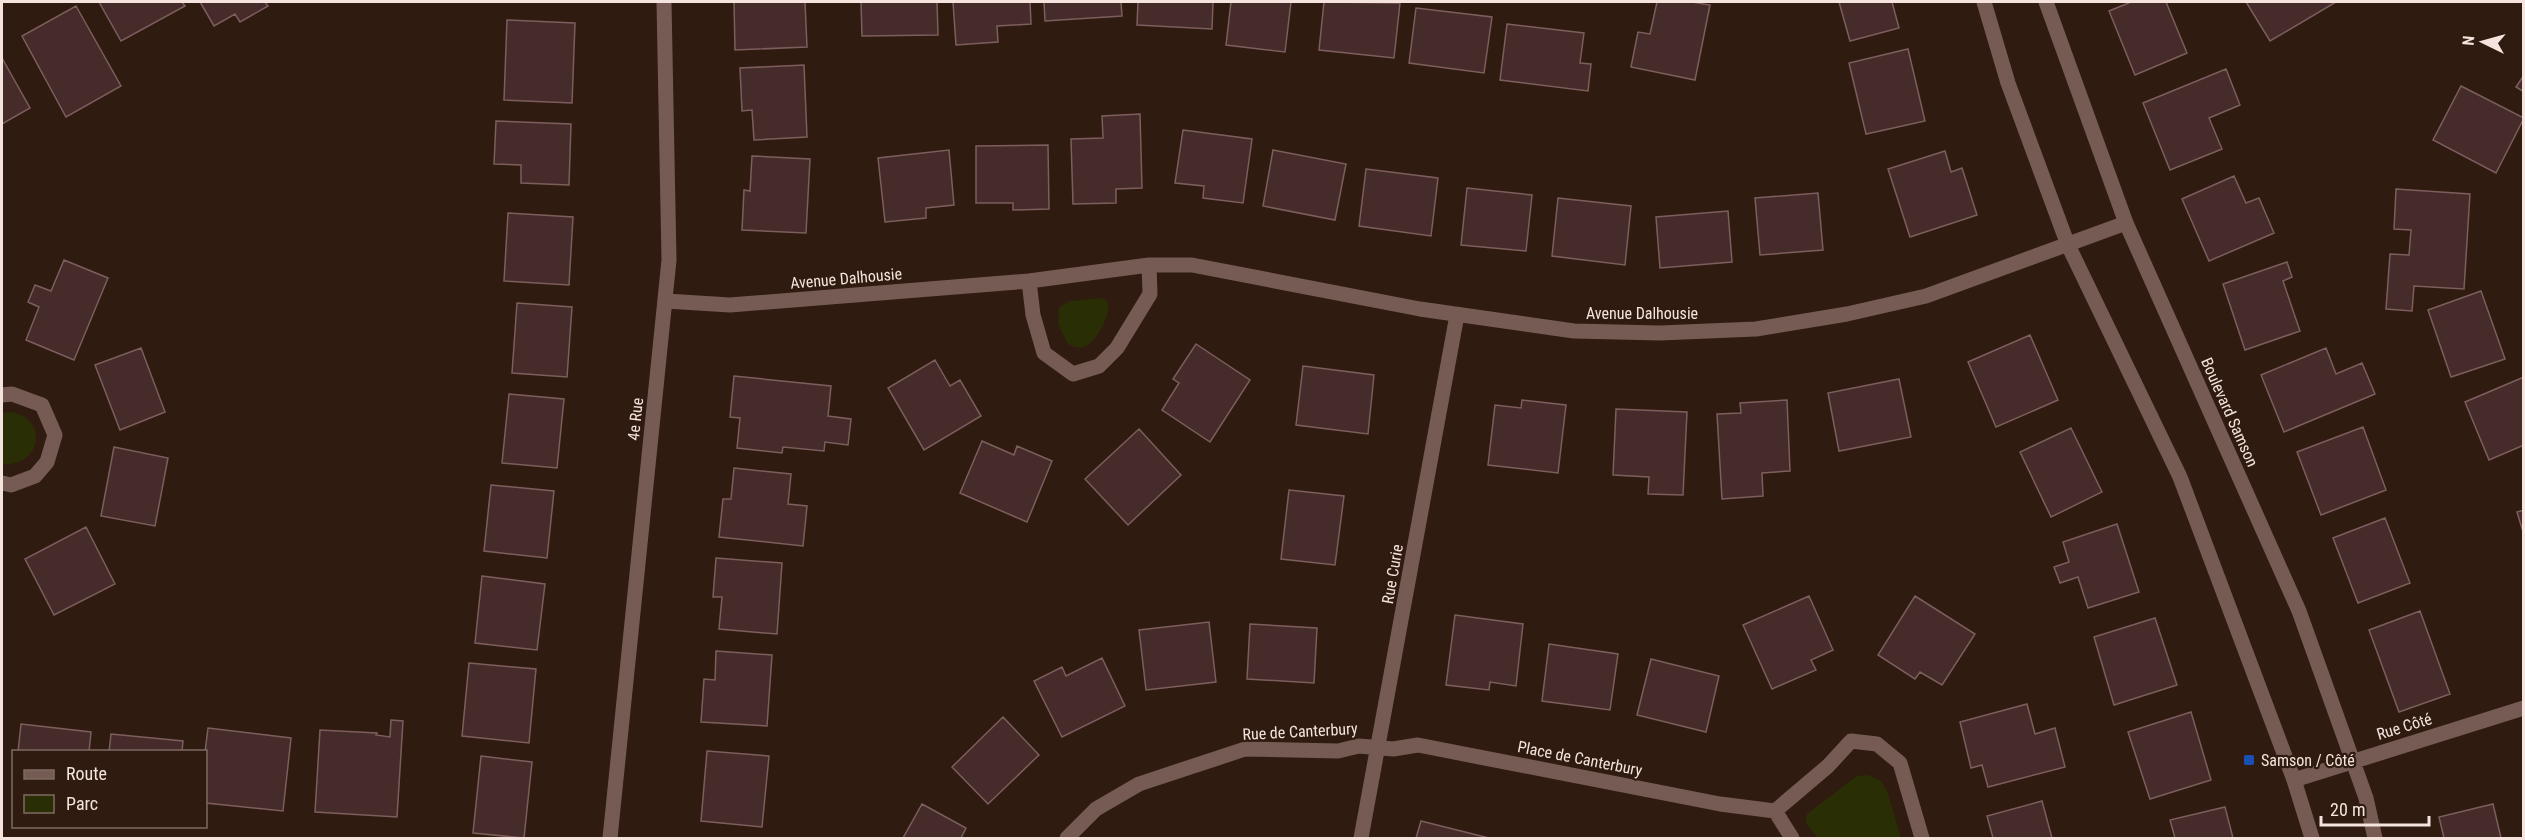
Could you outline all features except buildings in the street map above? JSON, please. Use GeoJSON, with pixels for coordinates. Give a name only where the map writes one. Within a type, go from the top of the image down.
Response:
{"type":"FeatureCollection","features":[{"type":"Feature","properties":{"kind":"street","name":"4e Rue"},"geometry":{"type":"LineString","coordinates":[[610,838],[669,260],[664,2]]}},
{"type":"Feature","properties":{"kind":"street"},"geometry":{"type":"LineString","coordinates":[[1984,2],[2008,83],[2068,245],[2180,477],[2294,780],[2312,838]]}},
{"type":"Feature","properties":{"kind":"street","name":"Boulevard Samson"},"geometry":{"type":"LineString","coordinates":[[2046,2],[2126,223],[2300,611],[2366,798],[2375,838]]}},
{"type":"Feature","properties":{"kind":"street","name":"Avenue Dalhousie"},"geometry":{"type":"LineString","coordinates":[[666,301],[730,305],[1029,280],[1149,265],[1192,266],[1457,315],[1574,331],[1660,333],[1756,329],[1847,314],[1926,296],[2126,223]]}},
{"type":"Feature","properties":{"kind":"street"},"geometry":{"type":"LineString","coordinates":[[1029,280],[1033,315],[1044,353],[1073,374],[1099,366],[1117,348],[1150,294],[1149,265]]}},
{"type":"Feature","properties":{"kind":"street","name":"Rue Curie"},"geometry":{"type":"LineString","coordinates":[[1361,838],[1457,315]]}},
{"type":"Feature","properties":{"kind":"street"},"geometry":{"type":"LineString","coordinates":[[2,395],[12,394],[42,405],[55,435],[46,462],[35,476],[11,485],[2,483]]}},
{"type":"Feature","properties":{"kind":"street","name":"Rue Côté"},"geometry":{"type":"LineString","coordinates":[[2294,780],[2523,708]]}},
{"type":"Feature","properties":{"kind":"street"},"geometry":{"type":"LineString","coordinates":[[1792,838],[1775,811],[1828,766],[1851,741],[1877,744],[1900,763],[1922,838]]}},
{"type":"Feature","properties":{"kind":"street","name":"Place de Canterbury"},"geometry":{"type":"LineString","coordinates":[[1377,748],[1393,749],[1418,745],[1720,804],[1775,811]]}},
{"type":"Feature","properties":{"kind":"street","name":"Rue de Canterbury"},"geometry":{"type":"LineString","coordinates":[[1067,838],[1096,809],[1139,784],[1245,749],[1338,751],[1359,746],[1377,748]]}},
{"type":"Feature","properties":{"kind":"green space"},"geometry":{"type":"Polygon","coordinates":[[[1101,298],[1107,301],[1108,312],[1099,332],[1084,347],[1068,344],[1058,324],[1059,307],[1070,301],[1101,298]]]}},
{"type":"Feature","properties":{"kind":"green space"},"geometry":{"type":"Polygon","coordinates":[[[11,412],[23,416],[31,423],[36,441],[33,450],[26,458],[16,463],[3,464],[2,413],[11,412]]]}},
{"type":"Feature","properties":{"kind":"green space"},"geometry":{"type":"Polygon","coordinates":[[[1868,775],[1881,781],[1888,793],[1901,838],[1818,838],[1805,822],[1807,814],[1857,776],[1868,775]]]}},
{"type":"Feature","properties":{"kind":"place","name":"Samson / Côté"},"geometry":{"type":"Point","coordinates":[2249,760]}}]}
